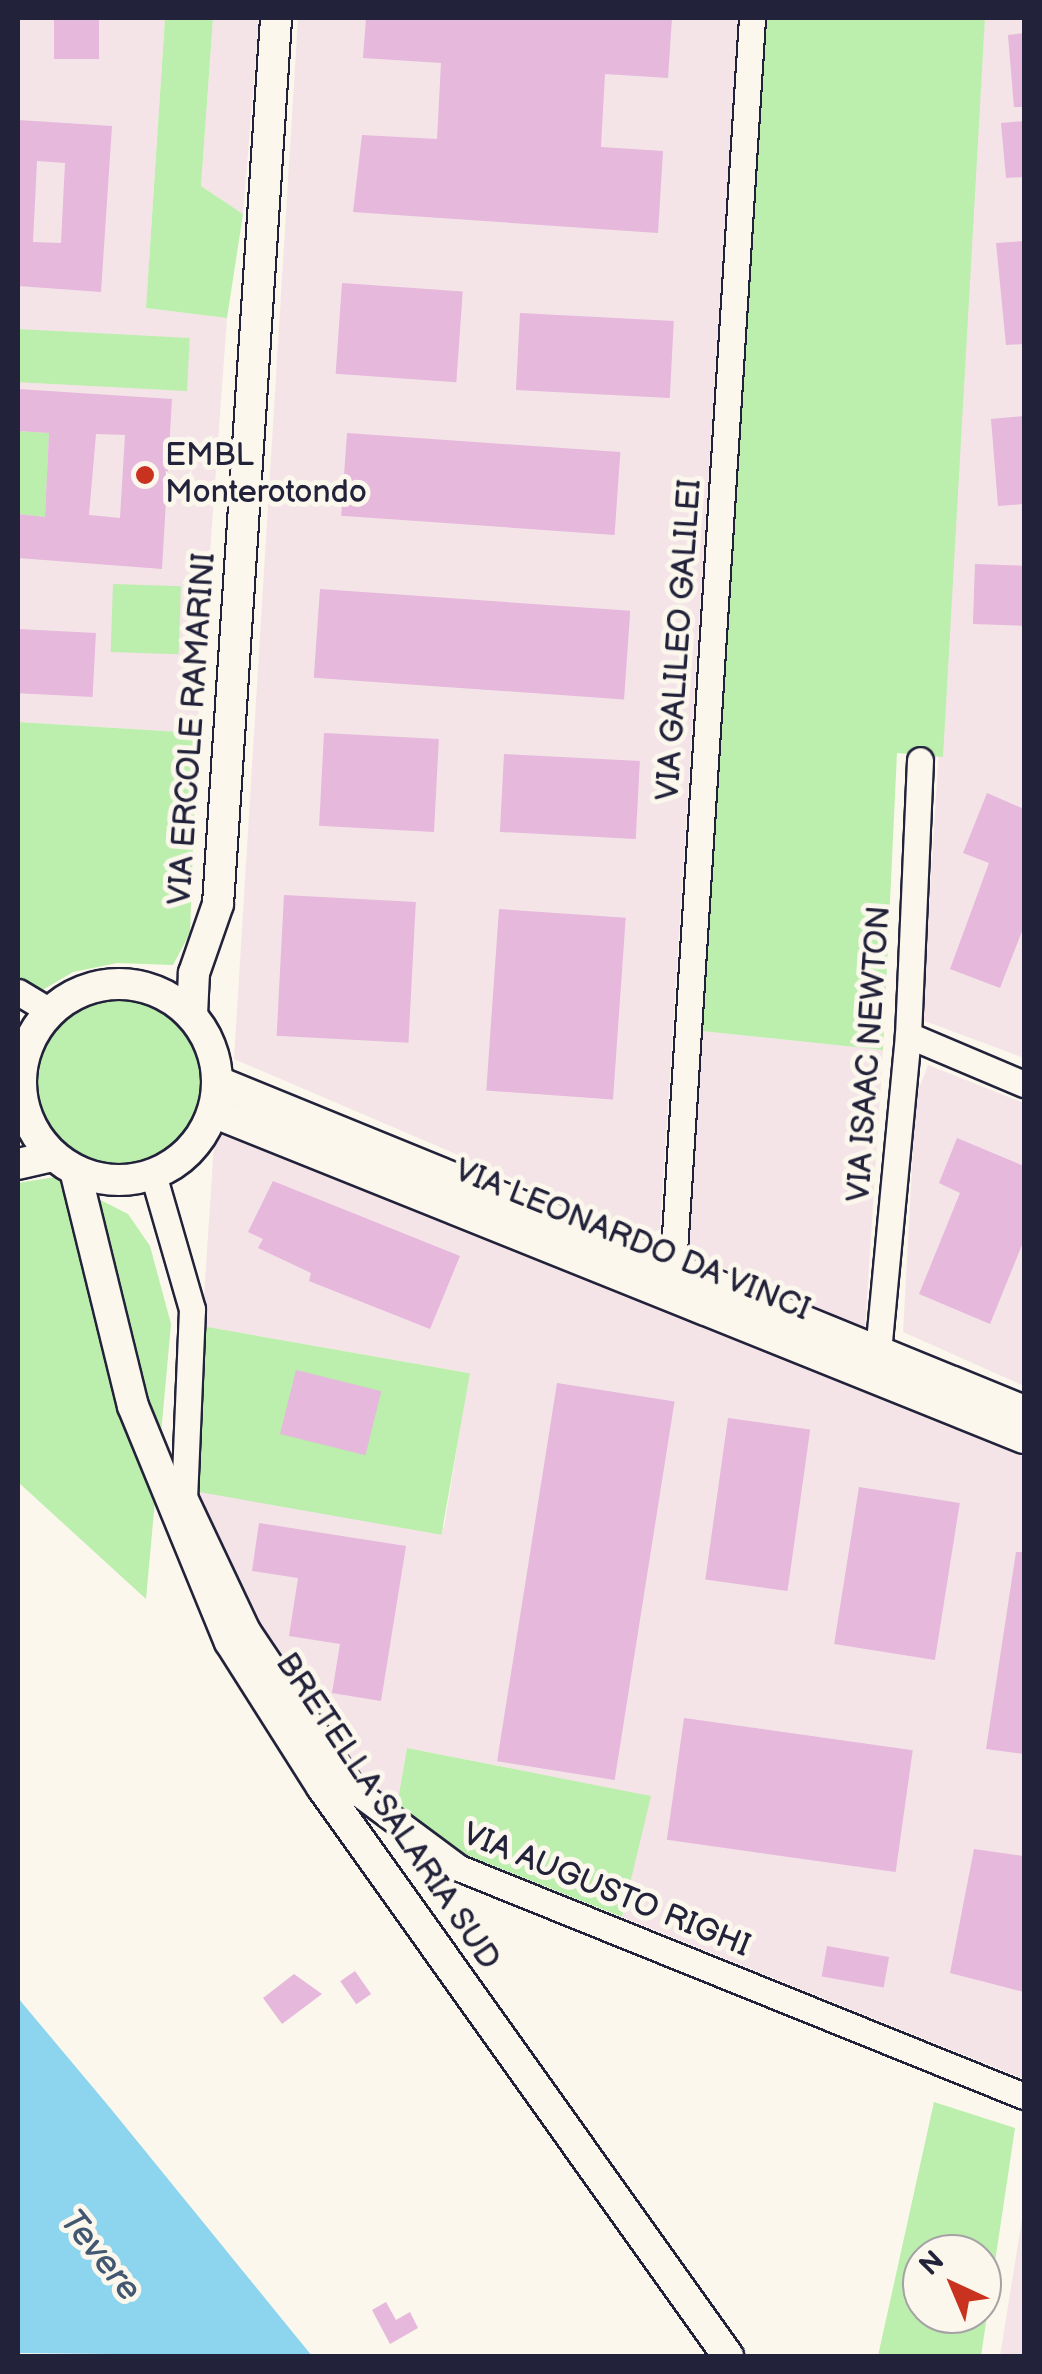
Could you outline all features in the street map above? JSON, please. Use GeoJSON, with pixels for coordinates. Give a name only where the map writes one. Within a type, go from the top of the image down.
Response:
{"type":"FeatureCollection","features":[{"type":"Feature","properties":{"kind":"main road","name":"VIA ERCOLE RAMARINI"},"geometry":{"type":"LineString","coordinates":[[192,1014],[196,963],[218,904],[276,18]]}},
{"type":"Feature","properties":{"kind":"main road"},"geometry":{"type":"LineString","coordinates":[[149,988],[196,963]]}},
{"type":"Feature","properties":{"kind":"main road"},"geometry":{"type":"LineString","coordinates":[[18,1164],[64,1163],[139,1177],[199,1140],[213,1112],[218,1082],[192,1014],[149,988],[96,986],[50,1011],[24,1056],[21,1112],[64,1163]]}},
{"type":"Feature","properties":{"kind":"main road","name":"VIA LEONARDO DA VINCI"},"geometry":{"type":"LineString","coordinates":[[218,1082],[1024,1411]]}},
{"type":"Feature","properties":{"kind":"main road","name":"VIA LEONARDO DA VINCI"},"geometry":{"type":"LineString","coordinates":[[213,1112],[1024,1438]]}},
{"type":"Feature","properties":{"kind":"main road","name":"BRETELLA SALARIA SUD"},"geometry":{"type":"LineString","coordinates":[[64,1163],[98,1251],[133,1406],[230,1642],[322,1787],[728,2356]]}},
{"type":"Feature","properties":{"kind":"main road","name":"BRETELLA SALARIA SUD"},"geometry":{"type":"LineString","coordinates":[[98,1251],[105,1209],[139,1177]]}},
{"type":"Feature","properties":{"kind":"street","name":"VIA GALILEO GALILEI"},"geometry":{"type":"LineString","coordinates":[[673,1266],[752,18]]}},
{"type":"Feature","properties":{"kind":"street","name":"VIA ISAAC NEWTON"},"geometry":{"type":"LineString","coordinates":[[878,1352],[908,1035],[920,760]]}},
{"type":"Feature","properties":{"kind":"street"},"geometry":{"type":"LineString","coordinates":[[18,992],[50,1011]]}},
{"type":"Feature","properties":{"kind":"street"},"geometry":{"type":"LineString","coordinates":[[908,1035],[1024,1084]]}},
{"type":"Feature","properties":{"kind":"street","name":"VIA AUGUSTO RIGHI"},"geometry":{"type":"LineString","coordinates":[[139,1177],[192,1309],[184,1496],[247,1630],[354,1790],[459,1868],[1024,2096]]}},
{"type":"Feature","properties":{"kind":"shaded area"},"geometry":{"type":"Polygon","coordinates":[[[18,18],[165,18],[146,308],[227,318],[197,733],[18,722],[18,18]]]}},
{"type":"Feature","properties":{"kind":"shaded area"},"geometry":{"type":"Polygon","coordinates":[[[213,18],[259,18],[243,214],[201,186],[213,18]]]}},
{"type":"Feature","properties":{"kind":"shaded area"},"geometry":{"type":"Polygon","coordinates":[[[298,18],[738,18],[660,1229],[647,1236],[234,1059],[298,18]]]}},
{"type":"Feature","properties":{"kind":"shaded area"},"geometry":{"type":"Polygon","coordinates":[[[985,18],[1024,18],[1024,1058],[922,1020],[985,18]]]}},
{"type":"Feature","properties":{"kind":"shaded area"},"geometry":{"type":"Polygon","coordinates":[[[701,1031],[883,1050],[865,1330],[689,1253],[701,1031]]]}},
{"type":"Feature","properties":{"kind":"shaded area"},"geometry":{"type":"Polygon","coordinates":[[[928,1065],[1024,1103],[1024,1386],[903,1332],[916,1096],[928,1065]]]}},
{"type":"Feature","properties":{"kind":"shaded area"},"geometry":{"type":"Polygon","coordinates":[[[215,1130],[1024,1457],[1024,2079],[622,1917],[650,1796],[407,1748],[396,1811],[345,1764],[250,1616],[194,1490],[444,1528],[469,1373],[202,1326],[215,1130]]]}},
{"type":"Feature","properties":{"kind":"shaded area"},"geometry":{"type":"Polygon","coordinates":[[[1024,2207],[1024,2356],[1000,2356],[1024,2207]]]}},
{"type":"Feature","properties":{"kind":"green space"},"geometry":{"type":"Polygon","coordinates":[[[165,18],[213,18],[201,186],[243,214],[227,318],[146,308],[165,18]]]}},
{"type":"Feature","properties":{"kind":"green space"},"geometry":{"type":"Polygon","coordinates":[[[767,18],[985,18],[943,757],[897,753],[883,1050],[701,1031],[767,18]]]}},
{"type":"Feature","properties":{"kind":"green space"},"geometry":{"type":"Polygon","coordinates":[[[18,329],[190,338],[187,391],[18,382],[18,329]]]}},
{"type":"Feature","properties":{"kind":"green space"},"geometry":{"type":"Polygon","coordinates":[[[18,431],[49,433],[45,517],[18,514],[18,431]]]}},
{"type":"Feature","properties":{"kind":"green space"},"geometry":{"type":"Polygon","coordinates":[[[113,584],[181,586],[179,654],[111,652],[113,584]]]}},
{"type":"Feature","properties":{"kind":"green space"},"geometry":{"type":"Polygon","coordinates":[[[18,722],[197,733],[190,933],[173,965],[117,963],[73,972],[34,995],[18,987],[18,722]]]}},
{"type":"Feature","properties":{"kind":"green space"},"geometry":{"type":"Polygon","coordinates":[[[121,994],[154,1000],[182,1019],[201,1047],[207,1080],[201,1113],[182,1141],[154,1160],[121,1166],[88,1160],[60,1141],[41,1113],[35,1080],[41,1047],[60,1019],[88,1000],[121,994]]]}},
{"type":"Feature","properties":{"kind":"green space"},"geometry":{"type":"Polygon","coordinates":[[[55,1177],[128,1214],[150,1246],[171,1324],[146,1599],[18,1482],[18,1183],[55,1177]]]}},
{"type":"Feature","properties":{"kind":"green space"},"geometry":{"type":"Polygon","coordinates":[[[202,1326],[470,1373],[441,1535],[174,1488],[202,1326]]]}},
{"type":"Feature","properties":{"kind":"green space"},"geometry":{"type":"Polygon","coordinates":[[[407,1748],[651,1796],[622,1917],[444,1846],[396,1811],[407,1748]]]}},
{"type":"Feature","properties":{"kind":"green space"},"geometry":{"type":"Polygon","coordinates":[[[934,2102],[1015,2128],[999,2234],[905,2234],[934,2102]]]}},
{"type":"Feature","properties":{"kind":"green space"},"geometry":{"type":"Polygon","coordinates":[[[902,2247],[902,2334],[984,2334],[981,2356],[878,2356],[902,2247]]]}},
{"type":"Feature","properties":{"kind":"water","name":"Tevere"},"geometry":{"type":"Polygon","coordinates":[[[18,1998],[111,2109],[312,2356],[18,2353],[18,1998]]]}},
{"type":"Feature","properties":{"kind":"building"},"geometry":{"type":"Polygon","coordinates":[[[54,18],[99,18],[99,59],[54,59],[54,18]]]}},
{"type":"Feature","properties":{"kind":"building"},"geometry":{"type":"Polygon","coordinates":[[[366,18],[672,18],[668,78],[605,74],[601,147],[663,151],[658,233],[353,212],[362,135],[437,139],[441,63],[363,58],[366,18]]]}},
{"type":"Feature","properties":{"kind":"building"},"geometry":{"type":"Polygon","coordinates":[[[1024,33],[1024,107],[1014,107],[1008,35],[1024,33]]]}},
{"type":"Feature","properties":{"kind":"building"},"geometry":{"type":"Polygon","coordinates":[[[18,120],[112,126],[101,292],[18,286],[18,120]],[[37,161],[33,242],[61,243],[65,163],[37,161]]]}},
{"type":"Feature","properties":{"kind":"building"},"geometry":{"type":"Polygon","coordinates":[[[1024,121],[1024,177],[1006,178],[1001,123],[1024,121]]]}},
{"type":"Feature","properties":{"kind":"building"},"geometry":{"type":"Polygon","coordinates":[[[1024,241],[1024,344],[1006,345],[996,243],[1024,241]]]}},
{"type":"Feature","properties":{"kind":"building"},"geometry":{"type":"Polygon","coordinates":[[[342,283],[463,291],[456,382],[336,374],[342,283]]]}},
{"type":"Feature","properties":{"kind":"building"},"geometry":{"type":"Polygon","coordinates":[[[520,313],[674,321],[670,398],[516,390],[520,313]]]}},
{"type":"Feature","properties":{"kind":"building","name":"EMBL Monterotondo"},"geometry":{"type":"Polygon","coordinates":[[[18,389],[172,399],[162,569],[18,558],[18,514],[45,517],[49,433],[18,431],[18,389]],[[96,434],[89,515],[120,518],[125,435],[96,434]]]}},
{"type":"Feature","properties":{"kind":"building"},"geometry":{"type":"Polygon","coordinates":[[[1024,416],[1024,504],[998,506],[991,419],[1024,416]]]}},
{"type":"Feature","properties":{"kind":"building"},"geometry":{"type":"Polygon","coordinates":[[[347,433],[620,452],[615,535],[341,516],[347,433]]]}},
{"type":"Feature","properties":{"kind":"building"},"geometry":{"type":"Polygon","coordinates":[[[975,564],[1024,566],[1022,626],[973,624],[975,564]]]}},
{"type":"Feature","properties":{"kind":"building"},"geometry":{"type":"Polygon","coordinates":[[[320,589],[630,611],[624,699],[314,678],[320,589]]]}},
{"type":"Feature","properties":{"kind":"building"},"geometry":{"type":"Polygon","coordinates":[[[18,629],[96,633],[93,697],[18,693],[18,629]]]}},
{"type":"Feature","properties":{"kind":"building"},"geometry":{"type":"Polygon","coordinates":[[[324,733],[439,739],[434,832],[319,826],[324,733]]]}},
{"type":"Feature","properties":{"kind":"building"},"geometry":{"type":"Polygon","coordinates":[[[504,754],[640,761],[636,839],[500,832],[504,754]]]}},
{"type":"Feature","properties":{"kind":"building"},"geometry":{"type":"Polygon","coordinates":[[[987,793],[1024,809],[1024,926],[1000,988],[950,969],[989,863],[963,853],[987,793]]]}},
{"type":"Feature","properties":{"kind":"building"},"geometry":{"type":"Polygon","coordinates":[[[284,895],[416,902],[408,1043],[277,1036],[284,895]]]}},
{"type":"Feature","properties":{"kind":"building"},"geometry":{"type":"Polygon","coordinates":[[[499,909],[626,918],[613,1099],[486,1091],[499,909]]]}},
{"type":"Feature","properties":{"kind":"building"},"geometry":{"type":"Polygon","coordinates":[[[957,1138],[1024,1166],[1024,1240],[990,1324],[919,1294],[960,1193],[939,1183],[957,1138]]]}},
{"type":"Feature","properties":{"kind":"building"},"geometry":{"type":"Polygon","coordinates":[[[273,1181],[460,1256],[430,1329],[309,1281],[311,1273],[258,1248],[263,1239],[248,1232],[273,1181]]]}},
{"type":"Feature","properties":{"kind":"building"},"geometry":{"type":"Polygon","coordinates":[[[296,1370],[381,1391],[365,1455],[280,1434],[296,1370]]]}},
{"type":"Feature","properties":{"kind":"building"},"geometry":{"type":"Polygon","coordinates":[[[557,1383],[675,1402],[615,1780],[497,1761],[557,1383]]]}},
{"type":"Feature","properties":{"kind":"building"},"geometry":{"type":"Polygon","coordinates":[[[728,1418],[810,1430],[788,1591],[705,1579],[728,1418]]]}},
{"type":"Feature","properties":{"kind":"building"},"geometry":{"type":"Polygon","coordinates":[[[859,1487],[960,1503],[935,1660],[834,1644],[859,1487]]]}},
{"type":"Feature","properties":{"kind":"building"},"geometry":{"type":"Polygon","coordinates":[[[259,1523],[406,1546],[381,1701],[332,1693],[340,1644],[289,1636],[298,1578],[252,1571],[259,1523]]]}},
{"type":"Feature","properties":{"kind":"building"},"geometry":{"type":"Polygon","coordinates":[[[1016,1552],[1024,1552],[1024,1754],[986,1749],[1016,1552]]]}},
{"type":"Feature","properties":{"kind":"building"},"geometry":{"type":"Polygon","coordinates":[[[684,1718],[913,1750],[896,1872],[667,1840],[684,1718]]]}},
{"type":"Feature","properties":{"kind":"building"},"geometry":{"type":"Polygon","coordinates":[[[974,1849],[1024,1856],[1024,1992],[950,1973],[974,1849]]]}},
{"type":"Feature","properties":{"kind":"building"},"geometry":{"type":"Polygon","coordinates":[[[827,1946],[889,1957],[884,1987],[822,1977],[827,1946]]]}},
{"type":"Feature","properties":{"kind":"building"},"geometry":{"type":"Polygon","coordinates":[[[355,1971],[371,1994],[356,2004],[340,1981],[355,1971]]]}},
{"type":"Feature","properties":{"kind":"building"},"geometry":{"type":"Polygon","coordinates":[[[294,1974],[322,1994],[282,2024],[263,1998],[294,1974]]]}},
{"type":"Feature","properties":{"kind":"building"},"geometry":{"type":"Polygon","coordinates":[[[386,2302],[396,2320],[410,2312],[418,2328],[390,2344],[372,2310],[386,2302]]]}},
{"type":"Feature","properties":{"kind":"place","name":"EMBL Monterotondo"},"geometry":{"type":"Point","coordinates":[145,475]}}]}
